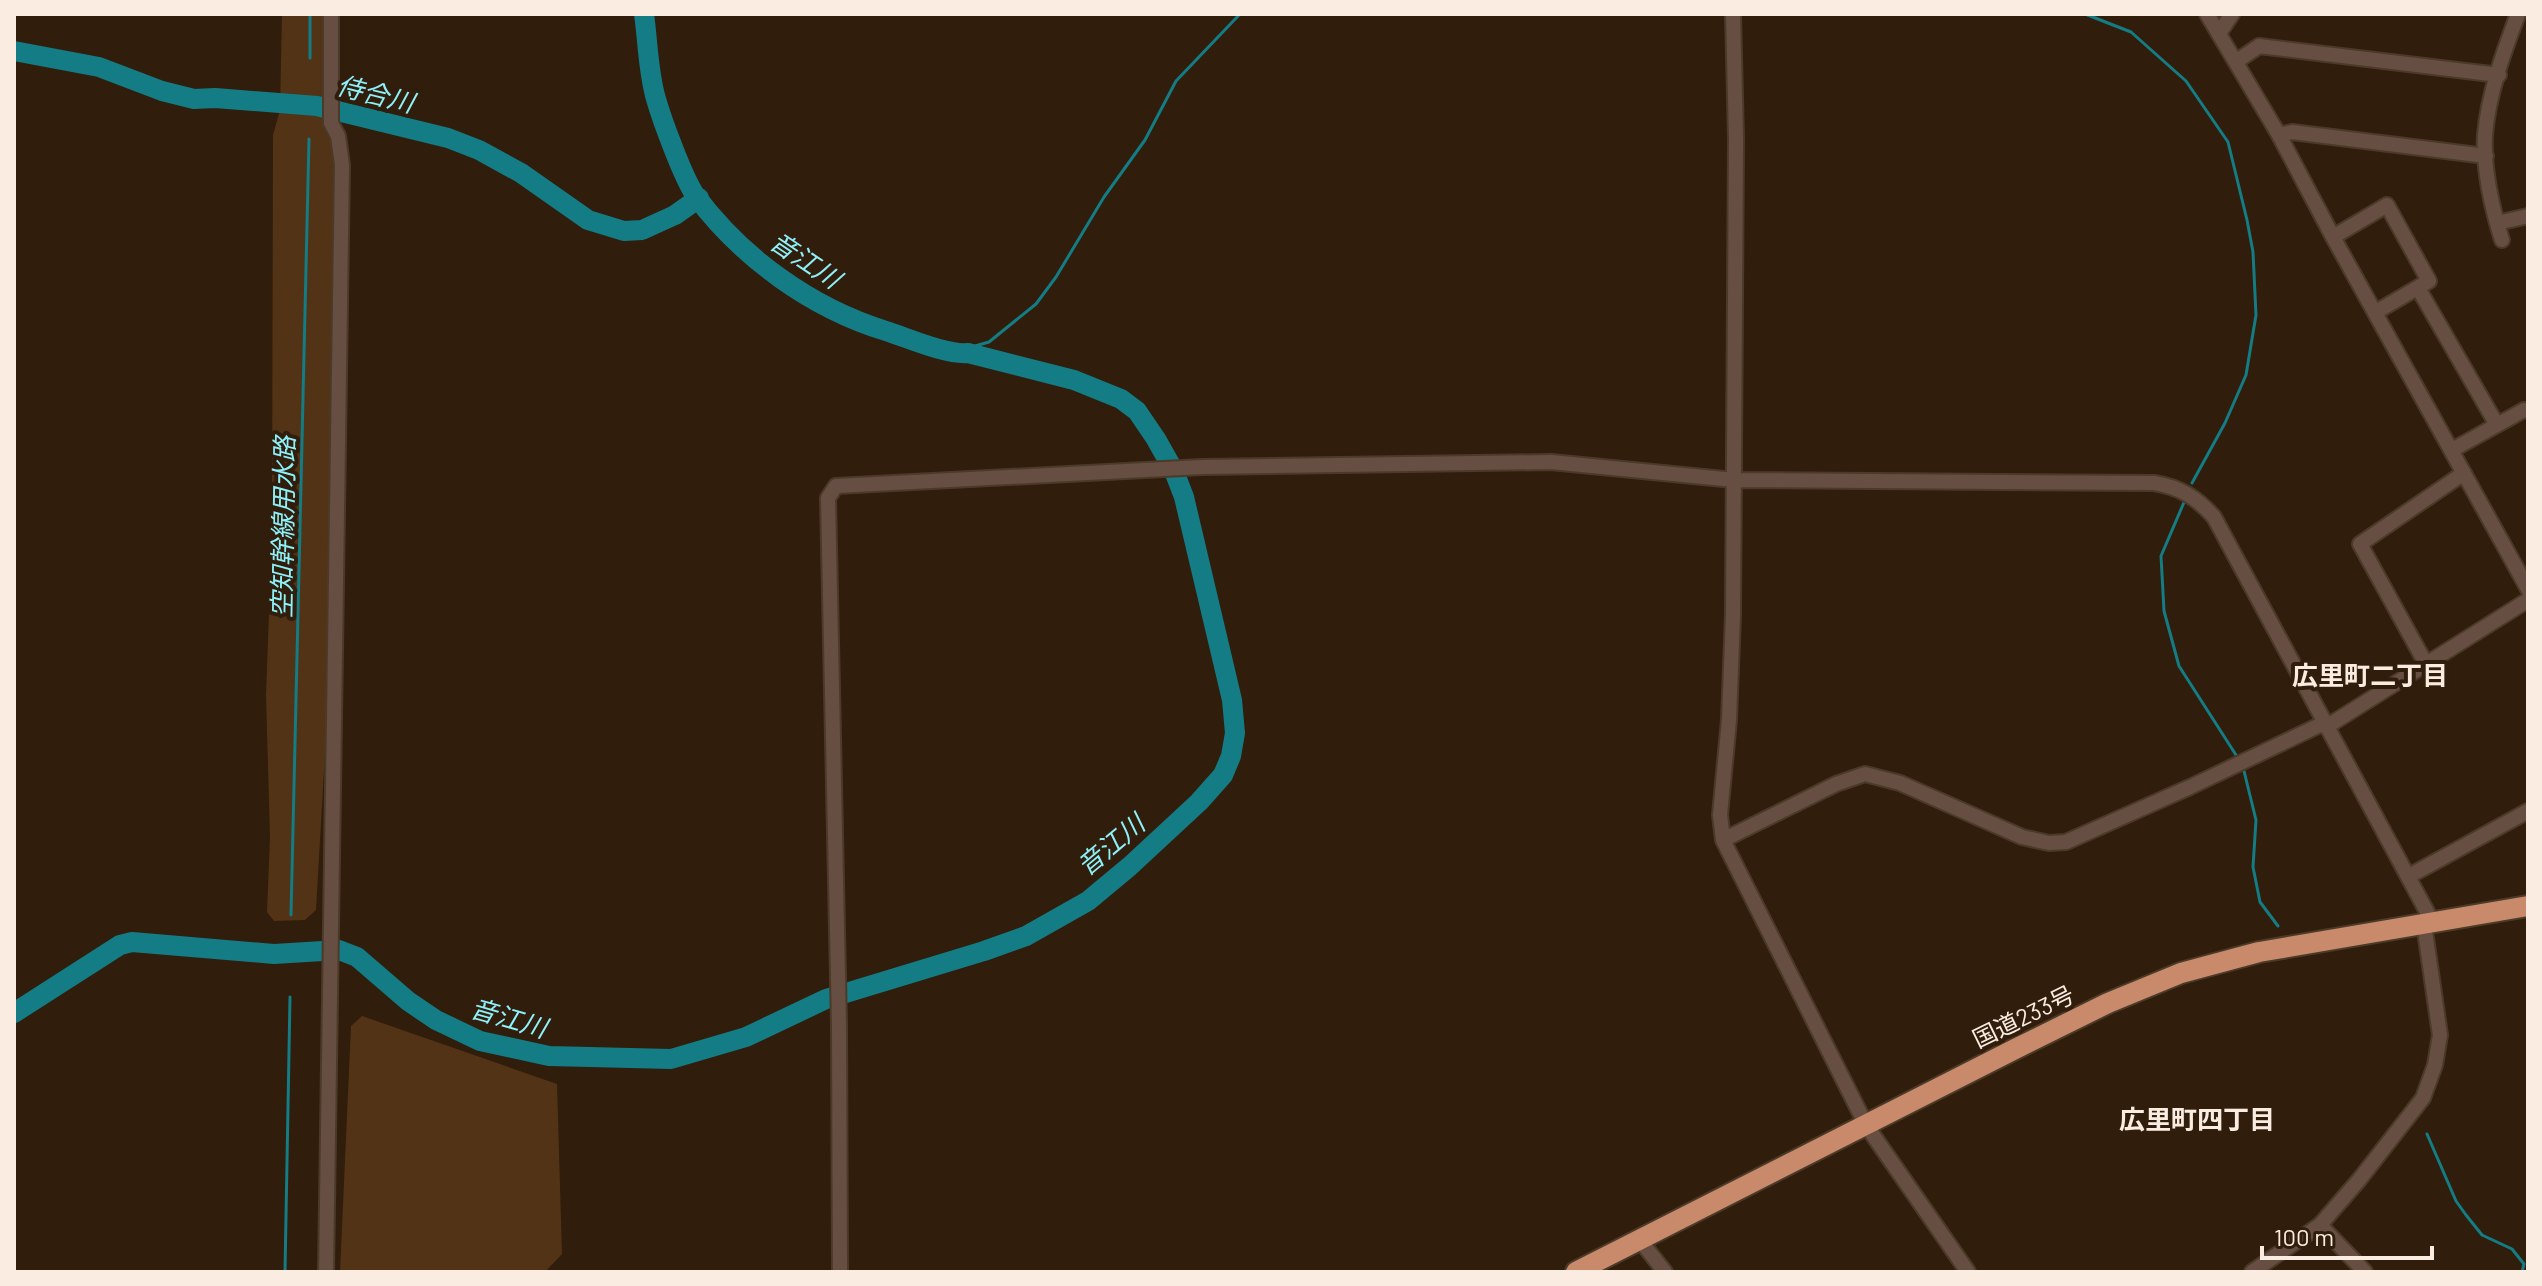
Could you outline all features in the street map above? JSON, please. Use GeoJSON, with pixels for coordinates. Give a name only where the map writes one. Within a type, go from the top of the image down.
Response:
{"type":"FeatureCollection","features":[{"type":"Feature","properties":{"kind":"highway","name":"国道233号"},"geometry":{"type":"LineString","coordinates":[[1576,1272],[2108,1003],[2181,973],[2259,952],[2528,906]]}},
{"type":"Feature","properties":{"kind":"street"},"geometry":{"type":"LineString","coordinates":[[326,1272],[342,165],[338,136],[331,123],[331,14]]}},
{"type":"Feature","properties":{"kind":"street"},"geometry":{"type":"LineString","coordinates":[[1733,14],[1736,139],[1734,480],[1730,705],[1720,815],[1723,840],[1866,1125],[1968,1272]]}},
{"type":"Feature","properties":{"kind":"street"},"geometry":{"type":"LineString","coordinates":[[2207,14],[2279,135],[2528,589]]}},
{"type":"Feature","properties":{"kind":"street"},"geometry":{"type":"LineString","coordinates":[[2220,32],[2232,14]]}},
{"type":"Feature","properties":{"kind":"street"},"geometry":{"type":"LineString","coordinates":[[2502,240],[2485,135],[2518,14]]}},
{"type":"Feature","properties":{"kind":"street"},"geometry":{"type":"LineString","coordinates":[[2237,61],[2259,46],[2499,75]]}},
{"type":"Feature","properties":{"kind":"street"},"geometry":{"type":"LineString","coordinates":[[2279,135],[2292,132],[2486,156]]}},
{"type":"Feature","properties":{"kind":"street"},"geometry":{"type":"LineString","coordinates":[[2333,237],[2387,205],[2429,281],[2376,312]]}},
{"type":"Feature","properties":{"kind":"street"},"geometry":{"type":"LineString","coordinates":[[2497,223],[2528,216]]}},
{"type":"Feature","properties":{"kind":"street"},"geometry":{"type":"LineString","coordinates":[[2418,288],[2497,425]]}},
{"type":"Feature","properties":{"kind":"street"},"geometry":{"type":"LineString","coordinates":[[2452,450],[2524,410]]}},
{"type":"Feature","properties":{"kind":"street"},"geometry":{"type":"LineString","coordinates":[[840,1272],[839,1025],[828,498],[836,486],[1202,467],[1551,462],[1734,480],[2092,482],[2173,486],[2202,504],[2214,517],[2409,876],[2429,924],[2440,1035],[2435,1065],[2423,1098],[2359,1180],[2320,1225],[2252,1272]]}},
{"type":"Feature","properties":{"kind":"street"},"geometry":{"type":"LineString","coordinates":[[2426,664],[2360,544],[2464,473]]}},
{"type":"Feature","properties":{"kind":"street"},"geometry":{"type":"LineString","coordinates":[[1723,840],[1836,784],[1865,774],[1900,783],[2022,837],[2049,843],[2066,842],[2325,725],[2528,600]]}},
{"type":"Feature","properties":{"kind":"street"},"geometry":{"type":"LineString","coordinates":[[2409,876],[2528,811]]}},
{"type":"Feature","properties":{"kind":"street"},"geometry":{"type":"LineString","coordinates":[[2320,1225],[2365,1272]]}},
{"type":"Feature","properties":{"kind":"street"},"geometry":{"type":"LineString","coordinates":[[1639,1239],[1665,1272]]}},
{"type":"Feature","properties":{"kind":"shaded area"},"geometry":{"type":"Polygon","coordinates":[[[282,14],[331,14],[338,136],[339,509],[316,910],[305,920],[274,921],[267,912],[270,837],[266,695],[272,529],[273,135],[280,110],[282,14]]]}},
{"type":"Feature","properties":{"kind":"shaded area"},"geometry":{"type":"Polygon","coordinates":[[[362,1016],[557,1084],[562,1254],[545,1272],[340,1272],[351,1026],[362,1016]]]}},
{"type":"Feature","properties":{"kind":"waterway","name":"空知幹線用水路"},"geometry":{"type":"LineString","coordinates":[[310,14],[310,58]]}},
{"type":"Feature","properties":{"kind":"waterway","name":"音江川"},"geometry":{"type":"LineString","coordinates":[[14,1013],[120,945],[132,942],[274,954],[339,950],[357,957],[408,1001],[436,1020],[480,1041],[549,1056],[671,1059],[746,1037],[826,999],[1026,936],[1088,901],[1199,802],[1223,775],[1231,756],[1235,733],[1232,700],[1184,497],[1174,471],[1137,411],[1121,399],[1074,380],[968,353],[938,349],[858,321],[805,294],[756,260],[714,218],[695,195],[685,175],[653,89],[644,14]]}},
{"type":"Feature","properties":{"kind":"waterway"},"geometry":{"type":"LineString","coordinates":[[968,353],[975,346],[989,342],[1036,304],[1104,197],[1145,140],[1176,81],[1240,14]]}},
{"type":"Feature","properties":{"kind":"waterway"},"geometry":{"type":"LineString","coordinates":[[2085,14],[2131,32],[2186,81],[2228,142],[2247,220],[2253,252],[2256,315],[2246,375],[2225,423],[2192,483]]}},
{"type":"Feature","properties":{"kind":"waterway","name":"侍合川"},"geometry":{"type":"LineString","coordinates":[[14,51],[99,67],[162,91],[194,99],[317,106],[448,138],[479,150],[521,173],[588,220],[624,231],[642,230],[675,215],[699,198]]}},
{"type":"Feature","properties":{"kind":"waterway","name":"空知幹線用水路"},"geometry":{"type":"LineString","coordinates":[[291,915],[309,139]]}},
{"type":"Feature","properties":{"kind":"waterway"},"geometry":{"type":"LineString","coordinates":[[2185,500],[2161,556],[2164,611],[2179,666],[2236,755]]}},
{"type":"Feature","properties":{"kind":"waterway"},"geometry":{"type":"LineString","coordinates":[[2244,771],[2256,820],[2253,867],[2260,902],[2278,926]]}},
{"type":"Feature","properties":{"kind":"waterway","name":"空知幹線用水路"},"geometry":{"type":"LineString","coordinates":[[285,1272],[290,997]]}},
{"type":"Feature","properties":{"kind":"waterway"},"geometry":{"type":"LineString","coordinates":[[2427,1134],[2456,1201],[2482,1235],[2512,1249],[2524,1264],[2522,1272]]}},
{"type":"Feature","properties":{"kind":"district","name":"広里町二丁目"},"geometry":{"type":"Point","coordinates":[2370,674]}},
{"type":"Feature","properties":{"kind":"district","name":"広里町四丁目"},"geometry":{"type":"Point","coordinates":[2197,1118]}}]}
